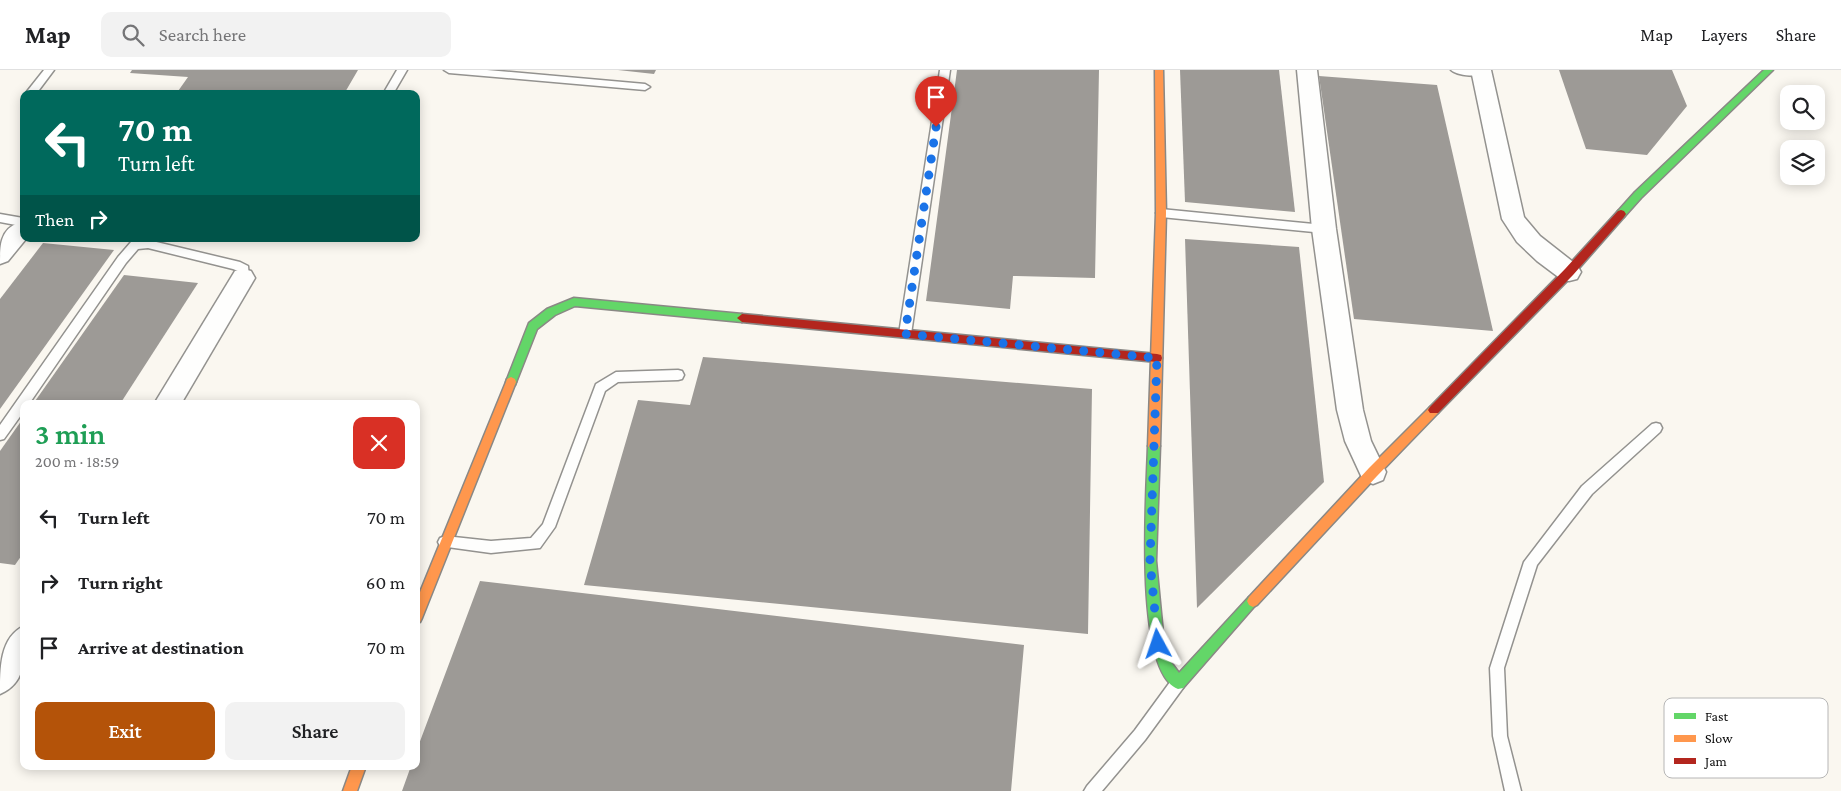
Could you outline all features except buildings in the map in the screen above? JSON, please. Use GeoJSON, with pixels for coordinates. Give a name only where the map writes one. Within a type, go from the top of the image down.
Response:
{"type":"FeatureCollection","features":[{"type":"Feature","properties":{"kind":"street"},"geometry":{"type":"LineString","coordinates":[[1159,70],[1161,213],[1150,561],[1158,644],[1165,664],[1178,682],[1373,472],[1569,272],[1638,195],[1769,70]]}},
{"type":"Feature","properties":{"kind":"street"},"geometry":{"type":"LineString","coordinates":[[1307,70],[1324,229],[1350,410],[1358,441],[1373,472]]}},
{"type":"Feature","properties":{"kind":"street"},"geometry":{"type":"LineString","coordinates":[[1481,71],[1513,219],[1524,237],[1546,257],[1569,272]]}},
{"type":"Feature","properties":{"kind":"street"},"geometry":{"type":"LineString","coordinates":[[0,255],[9,225]]}},
{"type":"Feature","properties":{"kind":"street"},"geometry":{"type":"LineString","coordinates":[[169,400],[243,278]]}},
{"type":"Feature","properties":{"kind":"street"},"geometry":{"type":"LineString","coordinates":[[420,608],[533,326],[551,312],[574,302],[1157,358]]}},
{"type":"Feature","properties":{"kind":"street"},"geometry":{"type":"LineString","coordinates":[[0,679],[20,646]]}},
{"type":"Feature","properties":{"kind":"street"},"geometry":{"type":"LineString","coordinates":[[350,791],[358,770]]}},
{"type":"Feature","properties":{"kind":"lane"},"geometry":{"type":"LineString","coordinates":[[33,90],[49,70]]}},
{"type":"Feature","properties":{"kind":"lane"},"geometry":{"type":"LineString","coordinates":[[390,90],[402,70]]}},
{"type":"Feature","properties":{"kind":"lane"},"geometry":{"type":"LineString","coordinates":[[449,70],[645,87]]}},
{"type":"Feature","properties":{"kind":"lane"},"geometry":{"type":"LineString","coordinates":[[905,334],[945,70]]}},
{"type":"Feature","properties":{"kind":"lane"},"geometry":{"type":"LineString","coordinates":[[1456,70],[1481,71]]}},
{"type":"Feature","properties":{"kind":"lane"},"geometry":{"type":"LineString","coordinates":[[1161,213],[1324,229]]}},
{"type":"Feature","properties":{"kind":"lane"},"geometry":{"type":"LineString","coordinates":[[25,400],[135,245],[148,244],[236,265],[244,269],[243,278]]}},
{"type":"Feature","properties":{"kind":"lane"},"geometry":{"type":"LineString","coordinates":[[445,542],[491,547],[536,544],[548,527],[600,388],[616,377],[678,375]]}},
{"type":"Feature","properties":{"kind":"lane"},"geometry":{"type":"LineString","coordinates":[[0,435],[20,406]]}},
{"type":"Feature","properties":{"kind":"lane"},"geometry":{"type":"LineString","coordinates":[[1513,791],[1500,736],[1497,668],[1531,562],[1587,490],[1656,428]]}},
{"type":"Feature","properties":{"kind":"lane"},"geometry":{"type":"LineString","coordinates":[[1092,791],[1140,735],[1178,682]]}},
{"type":"Feature","properties":{"kind":"traffic: fast"},"geometry":{"type":"LineString","coordinates":[[1621,214],[1638,195],[1769,70]]}},
{"type":"Feature","properties":{"kind":"traffic: fast"},"geometry":{"type":"LineString","coordinates":[[511,382],[533,326],[551,312],[574,302],[742,318]]}},
{"type":"Feature","properties":{"kind":"traffic: fast"},"geometry":{"type":"LineString","coordinates":[[1154,446],[1150,561],[1158,644],[1165,664],[1178,683],[1253,601]]}},
{"type":"Feature","properties":{"kind":"traffic: slow"},"geometry":{"type":"LineString","coordinates":[[1154,446],[1161,213],[1159,70]]}},
{"type":"Feature","properties":{"kind":"traffic: slow"},"geometry":{"type":"LineString","coordinates":[[420,608],[511,382]]}},
{"type":"Feature","properties":{"kind":"traffic: slow"},"geometry":{"type":"LineString","coordinates":[[1253,601],[1373,472],[1434,410]]}},
{"type":"Feature","properties":{"kind":"traffic: slow"},"geometry":{"type":"LineString","coordinates":[[350,791],[358,770]]}},
{"type":"Feature","properties":{"kind":"traffic: jam"},"geometry":{"type":"LineString","coordinates":[[1434,410],[1569,272],[1621,214]]}},
{"type":"Feature","properties":{"kind":"traffic: jam"},"geometry":{"type":"LineString","coordinates":[[742,318],[1157,358]]}},
{"type":"Feature","properties":{"kind":"route"},"geometry":{"type":"LineString","coordinates":[[936,127],[905,334],[1157,358],[1150,561],[1158,644]]}}]}
